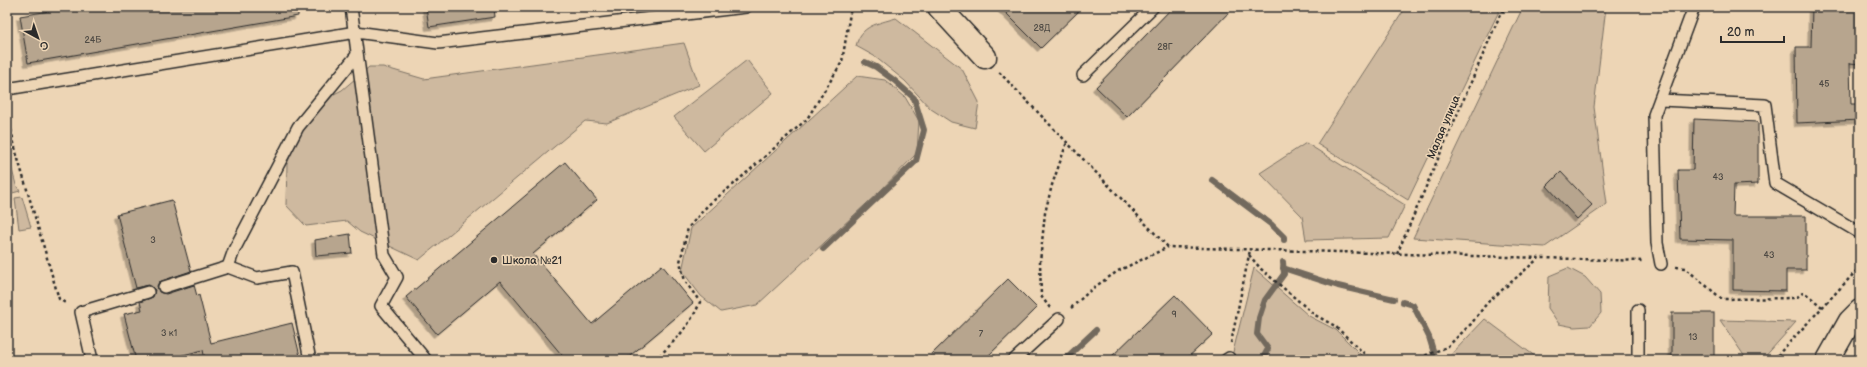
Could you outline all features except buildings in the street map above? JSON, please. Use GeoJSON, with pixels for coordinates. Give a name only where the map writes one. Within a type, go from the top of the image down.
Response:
{"type":"FeatureCollection","features":[{"type":"Feature","properties":{"kind":"street"},"geometry":{"type":"LineString","coordinates":[[939,7],[985,57]]}},
{"type":"Feature","properties":{"kind":"street"},"geometry":{"type":"LineString","coordinates":[[1828,360],[1850,321],[1860,311]]}},
{"type":"Feature","properties":{"kind":"lane"},"geometry":{"type":"LineString","coordinates":[[351,7],[356,32],[357,55],[384,255],[397,277],[381,306],[426,360]]}},
{"type":"Feature","properties":{"kind":"lane"},"geometry":{"type":"LineString","coordinates":[[7,89],[356,32],[438,43],[746,7]]}},
{"type":"Feature","properties":{"kind":"lane"},"geometry":{"type":"LineString","coordinates":[[1083,75],[1152,7]]}},
{"type":"Feature","properties":{"kind":"lane"},"geometry":{"type":"LineString","coordinates":[[1661,264],[1657,243],[1654,115],[1694,7]]}},
{"type":"Feature","properties":{"kind":"lane"},"geometry":{"type":"LineString","coordinates":[[228,267],[234,250],[298,127],[357,55]]}},
{"type":"Feature","properties":{"kind":"lane"},"geometry":{"type":"LineString","coordinates":[[1660,100],[1765,106],[1775,183],[1860,233]]}},
{"type":"Feature","properties":{"kind":"lane"},"geometry":{"type":"LineString","coordinates":[[164,288],[228,267],[258,278],[292,272],[310,360]]}},
{"type":"Feature","properties":{"kind":"lane"},"geometry":{"type":"LineString","coordinates":[[92,360],[81,312],[148,292]]}},
{"type":"Feature","properties":{"kind":"lane"},"geometry":{"type":"LineString","coordinates":[[1638,310],[1638,360]]}},
{"type":"Feature","properties":{"kind":"lane"},"geometry":{"type":"LineString","coordinates":[[1014,360],[1059,319]]}},
{"type":"Feature","properties":{"kind":"path"},"geometry":{"type":"LineString","coordinates":[[655,360],[674,341],[682,329],[694,318],[700,302],[685,281],[680,262],[688,228],[708,205],[807,119],[842,62],[851,7]]}},
{"type":"Feature","properties":{"kind":"path","name":"Малая улица"},"geometry":{"type":"LineString","coordinates":[[1397,254],[1500,15],[1506,7]]}},
{"type":"Feature","properties":{"kind":"path"},"geometry":{"type":"LineString","coordinates":[[985,57],[1168,247]]}},
{"type":"Feature","properties":{"kind":"path"},"geometry":{"type":"LineString","coordinates":[[7,112],[16,152],[59,299]]}},
{"type":"Feature","properties":{"kind":"path"},"geometry":{"type":"LineString","coordinates":[[1067,142],[1052,185],[1046,213],[1040,262],[1041,296],[1059,319],[1093,288],[1118,271],[1168,247],[1643,261],[1685,268],[1722,299],[1796,298],[1804,292],[1822,307]]}},
{"type":"Feature","properties":{"kind":"path"},"geometry":{"type":"LineString","coordinates":[[1227,359],[1250,250]]}},
{"type":"Feature","properties":{"kind":"path"},"geometry":{"type":"LineString","coordinates":[[1249,255],[1261,269],[1315,315],[1335,326],[1371,360]]}},
{"type":"Feature","properties":{"kind":"path"},"geometry":{"type":"LineString","coordinates":[[1414,360],[1447,347],[1471,324],[1487,303],[1539,258]]}},
{"type":"Feature","properties":{"kind":"path"},"geometry":{"type":"LineString","coordinates":[[1773,360],[1860,267]]}},
{"type":"Feature","properties":{"kind":"shaded area"},"geometry":{"type":"Polygon","coordinates":[[[1406,7],[1501,7],[1408,200],[1317,144],[1406,7]]]}},
{"type":"Feature","properties":{"kind":"shaded area"},"geometry":{"type":"Polygon","coordinates":[[[1523,7],[1606,7],[1594,107],[1607,204],[1545,247],[1413,238],[1523,7]]]}},
{"type":"Feature","properties":{"kind":"shaded area"},"geometry":{"type":"Polygon","coordinates":[[[896,18],[962,69],[979,102],[975,128],[951,122],[931,109],[905,81],[874,56],[856,46],[858,39],[866,29],[876,24],[896,18]]]}},
{"type":"Feature","properties":{"kind":"shaded area"},"geometry":{"type":"Polygon","coordinates":[[[684,43],[699,85],[607,123],[585,121],[419,260],[360,232],[347,221],[306,226],[286,205],[287,164],[300,132],[334,94],[342,90],[369,67],[383,67],[424,79],[684,43]]]}},
{"type":"Feature","properties":{"kind":"shaded area"},"geometry":{"type":"Polygon","coordinates":[[[747,60],[773,93],[704,151],[674,117],[747,60]]]}},
{"type":"Feature","properties":{"kind":"shaded area"},"geometry":{"type":"Polygon","coordinates":[[[857,76],[885,80],[905,97],[919,121],[917,153],[879,192],[757,305],[721,312],[701,296],[682,271],[691,228],[857,76]]]}},
{"type":"Feature","properties":{"kind":"shaded area"},"geometry":{"type":"Polygon","coordinates":[[[1306,143],[1405,205],[1389,238],[1306,240],[1302,216],[1260,173],[1306,143]]]}},
{"type":"Feature","properties":{"kind":"shaded area"},"geometry":{"type":"Polygon","coordinates":[[[9,158],[16,185],[20,191],[9,194],[7,182],[7,160],[9,158]]]}},
{"type":"Feature","properties":{"kind":"shaded area"},"geometry":{"type":"Polygon","coordinates":[[[22,197],[31,227],[19,229],[15,198],[22,197]]]}},
{"type":"Feature","properties":{"kind":"shaded area"},"geometry":{"type":"Polygon","coordinates":[[[1254,268],[1309,316],[1336,330],[1366,360],[1237,360],[1232,356],[1254,268]]]}},
{"type":"Feature","properties":{"kind":"shaded area"},"geometry":{"type":"Polygon","coordinates":[[[1568,268],[1585,277],[1600,294],[1601,313],[1590,326],[1574,327],[1559,324],[1548,308],[1549,276],[1568,268]]]}},
{"type":"Feature","properties":{"kind":"shaded area"},"geometry":{"type":"Polygon","coordinates":[[[1485,319],[1540,360],[1446,360],[1485,319]]]}},
{"type":"Feature","properties":{"kind":"shaded area"},"geometry":{"type":"Polygon","coordinates":[[[1720,320],[1796,322],[1762,360],[1747,360],[1720,320]]]}},
{"type":"Feature","properties":{"kind":"waterway"},"geometry":{"type":"LineString","coordinates":[[823,249],[916,161],[924,130],[914,98],[876,67],[865,62]]}},
{"type":"Feature","properties":{"kind":"waterway"},"geometry":{"type":"LineString","coordinates":[[1212,180],[1272,225],[1284,237],[1284,240]]}},
{"type":"Feature","properties":{"kind":"waterway"},"geometry":{"type":"LineString","coordinates":[[1262,360],[1268,349],[1257,334],[1259,318],[1265,300],[1284,274],[1283,262]]}},
{"type":"Feature","properties":{"kind":"waterway"},"geometry":{"type":"LineString","coordinates":[[1283,268],[1338,286],[1394,299]]}},
{"type":"Feature","properties":{"kind":"waterway"},"geometry":{"type":"LineString","coordinates":[[1403,302],[1413,305],[1429,337],[1436,360]]}},
{"type":"Feature","properties":{"kind":"waterway"},"geometry":{"type":"LineString","coordinates":[[1064,360],[1096,330]]}},
{"type":"Feature","properties":{"kind":"place","name":"Школа №21"},"geometry":{"type":"Point","coordinates":[494,260]}}]}
